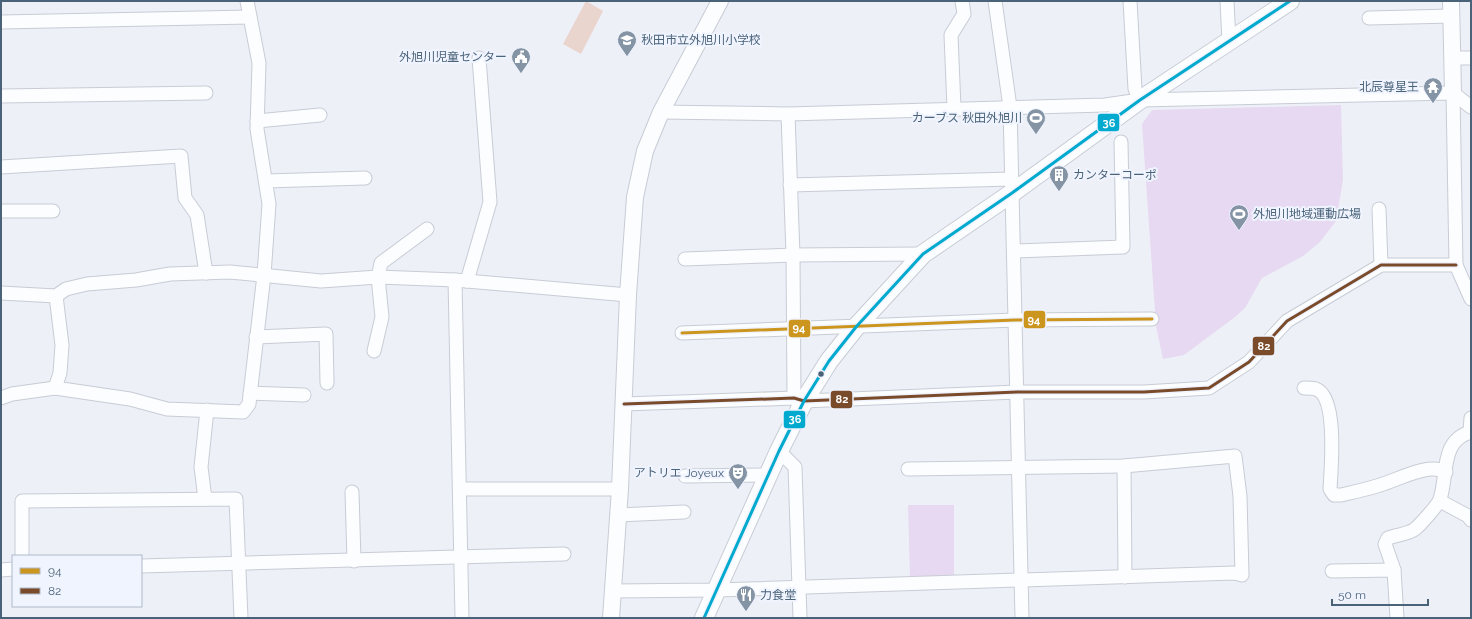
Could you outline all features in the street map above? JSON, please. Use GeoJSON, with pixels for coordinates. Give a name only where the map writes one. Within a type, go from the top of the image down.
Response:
{"type":"FeatureCollection","features":[{"type":"Feature","properties":{"kind":"main road"},"geometry":{"type":"LineString","coordinates":[[704,618],[779,451],[799,400],[856,327],[923,254],[1012,186],[1290,1]]}},
{"type":"Feature","properties":{"kind":"street"},"geometry":{"type":"LineString","coordinates":[[1,398],[12,394],[55,388],[130,399],[167,409],[243,412],[249,404],[264,275],[269,204],[257,120],[259,62],[246,1]]}},
{"type":"Feature","properties":{"kind":"street"},"geometry":{"type":"LineString","coordinates":[[611,618],[620,489],[628,295],[635,197],[645,151],[661,112],[720,1]]}},
{"type":"Feature","properties":{"kind":"street"},"geometry":{"type":"LineString","coordinates":[[954,108],[951,35],[964,14],[962,1]]}},
{"type":"Feature","properties":{"kind":"street"},"geometry":{"type":"LineString","coordinates":[[995,1],[1010,106],[1022,618]]}},
{"type":"Feature","properties":{"kind":"street"},"geometry":{"type":"LineString","coordinates":[[1130,1],[1135,89],[1140,100]]}},
{"type":"Feature","properties":{"kind":"street"},"geometry":{"type":"LineString","coordinates":[[1227,1],[1228,42]]}},
{"type":"Feature","properties":{"kind":"street"},"geometry":{"type":"LineString","coordinates":[[1369,18],[1452,9],[1456,265],[1471,299]]}},
{"type":"Feature","properties":{"kind":"street"},"geometry":{"type":"LineString","coordinates":[[1,22],[250,17]]}},
{"type":"Feature","properties":{"kind":"street"},"geometry":{"type":"LineString","coordinates":[[462,618],[460,489],[461,280],[490,202],[479,58]]}},
{"type":"Feature","properties":{"kind":"street"},"geometry":{"type":"LineString","coordinates":[[1452,58],[1471,58]]}},
{"type":"Feature","properties":{"kind":"street"},"geometry":{"type":"LineString","coordinates":[[1,96],[206,93]]}},
{"type":"Feature","properties":{"kind":"street"},"geometry":{"type":"LineString","coordinates":[[661,112],[788,114],[1010,106],[1105,105],[1140,100],[1453,93],[1471,107]]}},
{"type":"Feature","properties":{"kind":"street"},"geometry":{"type":"LineString","coordinates":[[788,114],[794,329],[799,400]]}},
{"type":"Feature","properties":{"kind":"street"},"geometry":{"type":"LineString","coordinates":[[257,120],[320,115]]}},
{"type":"Feature","properties":{"kind":"street"},"geometry":{"type":"LineString","coordinates":[[1014,251],[1123,247],[1121,142]]}},
{"type":"Feature","properties":{"kind":"street"},"geometry":{"type":"LineString","coordinates":[[1,167],[181,156],[185,198],[197,215],[206,273]]}},
{"type":"Feature","properties":{"kind":"street"},"geometry":{"type":"LineString","coordinates":[[266,181],[365,178]]}},
{"type":"Feature","properties":{"kind":"street"},"geometry":{"type":"LineString","coordinates":[[790,185],[1012,186]]}},
{"type":"Feature","properties":{"kind":"street"},"geometry":{"type":"LineString","coordinates":[[1379,209],[1381,265]]}},
{"type":"Feature","properties":{"kind":"street"},"geometry":{"type":"LineString","coordinates":[[1,211],[53,211]]}},
{"type":"Feature","properties":{"kind":"street"},"geometry":{"type":"LineString","coordinates":[[374,351],[382,317],[378,277],[381,263],[427,229]]}},
{"type":"Feature","properties":{"kind":"street"},"geometry":{"type":"LineString","coordinates":[[685,259],[793,255],[923,254]]}},
{"type":"Feature","properties":{"kind":"street"},"geometry":{"type":"LineString","coordinates":[[624,404],[799,400],[1017,392],[1144,392],[1209,388],[1249,362],[1287,321],[1381,265],[1456,265]]}},
{"type":"Feature","properties":{"kind":"street"},"geometry":{"type":"LineString","coordinates":[[1,293],[56,296],[66,289],[87,284],[136,280],[170,274],[230,272],[321,281],[378,277],[461,280],[628,295]]}},
{"type":"Feature","properties":{"kind":"street"},"geometry":{"type":"LineString","coordinates":[[55,388],[60,373],[62,345],[56,296]]}},
{"type":"Feature","properties":{"kind":"street"},"geometry":{"type":"LineString","coordinates":[[682,333],[1015,320],[1152,319]]}},
{"type":"Feature","properties":{"kind":"street"},"geometry":{"type":"LineString","coordinates":[[256,337],[326,334],[327,383]]}},
{"type":"Feature","properties":{"kind":"street"},"geometry":{"type":"LineString","coordinates":[[1304,388],[1316,389],[1324,395],[1329,411],[1333,443],[1330,489],[1334,495],[1341,495],[1381,485],[1411,473],[1440,469],[1446,472]]}},
{"type":"Feature","properties":{"kind":"street"},"geometry":{"type":"LineString","coordinates":[[250,393],[304,395]]}},
{"type":"Feature","properties":{"kind":"street"},"geometry":{"type":"LineString","coordinates":[[204,499],[201,467],[207,410]]}},
{"type":"Feature","properties":{"kind":"street"},"geometry":{"type":"LineString","coordinates":[[1397,618],[1394,570],[1385,544],[1388,538],[1414,530],[1440,501],[1446,472],[1447,452],[1454,441],[1471,432],[1471,418]]}},
{"type":"Feature","properties":{"kind":"street"},"geometry":{"type":"LineString","coordinates":[[779,451],[795,467],[800,618]]}},
{"type":"Feature","properties":{"kind":"street"},"geometry":{"type":"LineString","coordinates":[[612,591],[717,590],[1234,573],[1242,575],[1240,496],[1235,456],[1124,466],[1018,466],[908,469]]}},
{"type":"Feature","properties":{"kind":"street"},"geometry":{"type":"LineString","coordinates":[[1124,466],[1125,577]]}},
{"type":"Feature","properties":{"kind":"street"},"geometry":{"type":"LineString","coordinates":[[685,476],[768,475]]}},
{"type":"Feature","properties":{"kind":"street"},"geometry":{"type":"LineString","coordinates":[[460,489],[620,489]]}},
{"type":"Feature","properties":{"kind":"street"},"geometry":{"type":"LineString","coordinates":[[352,492],[354,561]]}},
{"type":"Feature","properties":{"kind":"street"},"geometry":{"type":"LineString","coordinates":[[22,555],[22,501],[236,499],[240,564],[241,618]]}},
{"type":"Feature","properties":{"kind":"street"},"geometry":{"type":"LineString","coordinates":[[1440,501],[1468,516],[1471,520]]}},
{"type":"Feature","properties":{"kind":"street"},"geometry":{"type":"LineString","coordinates":[[618,515],[684,512]]}},
{"type":"Feature","properties":{"kind":"street"},"geometry":{"type":"LineString","coordinates":[[142,566],[564,554]]}},
{"type":"Feature","properties":{"kind":"street"},"geometry":{"type":"LineString","coordinates":[[1,570],[12,570]]}},
{"type":"Feature","properties":{"kind":"street"},"geometry":{"type":"LineString","coordinates":[[1332,571],[1394,570]]}},
{"type":"Feature","properties":{"kind":"shaded area"},"geometry":{"type":"Polygon","coordinates":[[[586,1],[603,11],[581,54],[563,44],[586,1]]]}},
{"type":"Feature","properties":{"kind":"shaded area","name":"外旭川地域運動広場"},"geometry":{"type":"Polygon","coordinates":[[[1341,105],[1343,180],[1336,221],[1320,242],[1303,256],[1262,278],[1245,308],[1235,317],[1184,355],[1163,359],[1156,326],[1142,124],[1152,110],[1341,105]]]}},
{"type":"Feature","properties":{"kind":"shaded area"},"geometry":{"type":"Polygon","coordinates":[[[908,505],[954,505],[954,577],[910,578],[908,505]]]}},
{"type":"Feature","properties":{"kind":"transit line","name":"36"},"geometry":{"type":"LineString","coordinates":[[704,618],[779,451],[804,401],[829,361],[856,327],[923,254],[1012,193],[1140,100],[1290,1]]}},
{"type":"Feature","properties":{"kind":"transit line","name":"82"},"geometry":{"type":"LineString","coordinates":[[624,404],[794,398],[804,401],[1017,392],[1144,392],[1209,388],[1249,362],[1287,321],[1381,265],[1456,265]]}},
{"type":"Feature","properties":{"kind":"transit line","name":"94"},"geometry":{"type":"LineString","coordinates":[[682,333],[1015,320],[1152,319]]}},
{"type":"Feature","properties":{"kind":"place","name":"秋田市立外旭川小学校"},"geometry":{"type":"Point","coordinates":[627,57]}},
{"type":"Feature","properties":{"kind":"place","name":"外旭川児童センター"},"geometry":{"type":"Point","coordinates":[521,74]}},
{"type":"Feature","properties":{"kind":"place","name":"北辰尊星王"},"geometry":{"type":"Point","coordinates":[1433,104]}},
{"type":"Feature","properties":{"kind":"place","name":"カーブス 秋田外旭川"},"geometry":{"type":"Point","coordinates":[1036,135]}},
{"type":"Feature","properties":{"kind":"place","name":"カンターコーポ"},"geometry":{"type":"Point","coordinates":[1059,192]}},
{"type":"Feature","properties":{"kind":"place","name":"外旭川地域運動広場"},"geometry":{"type":"Point","coordinates":[1239,231]}},
{"type":"Feature","properties":{"kind":"place","name":"アトリエ Joyeux"},"geometry":{"type":"Point","coordinates":[738,490]}},
{"type":"Feature","properties":{"kind":"place","name":"力食堂"},"geometry":{"type":"Point","coordinates":[746,612]}}]}
